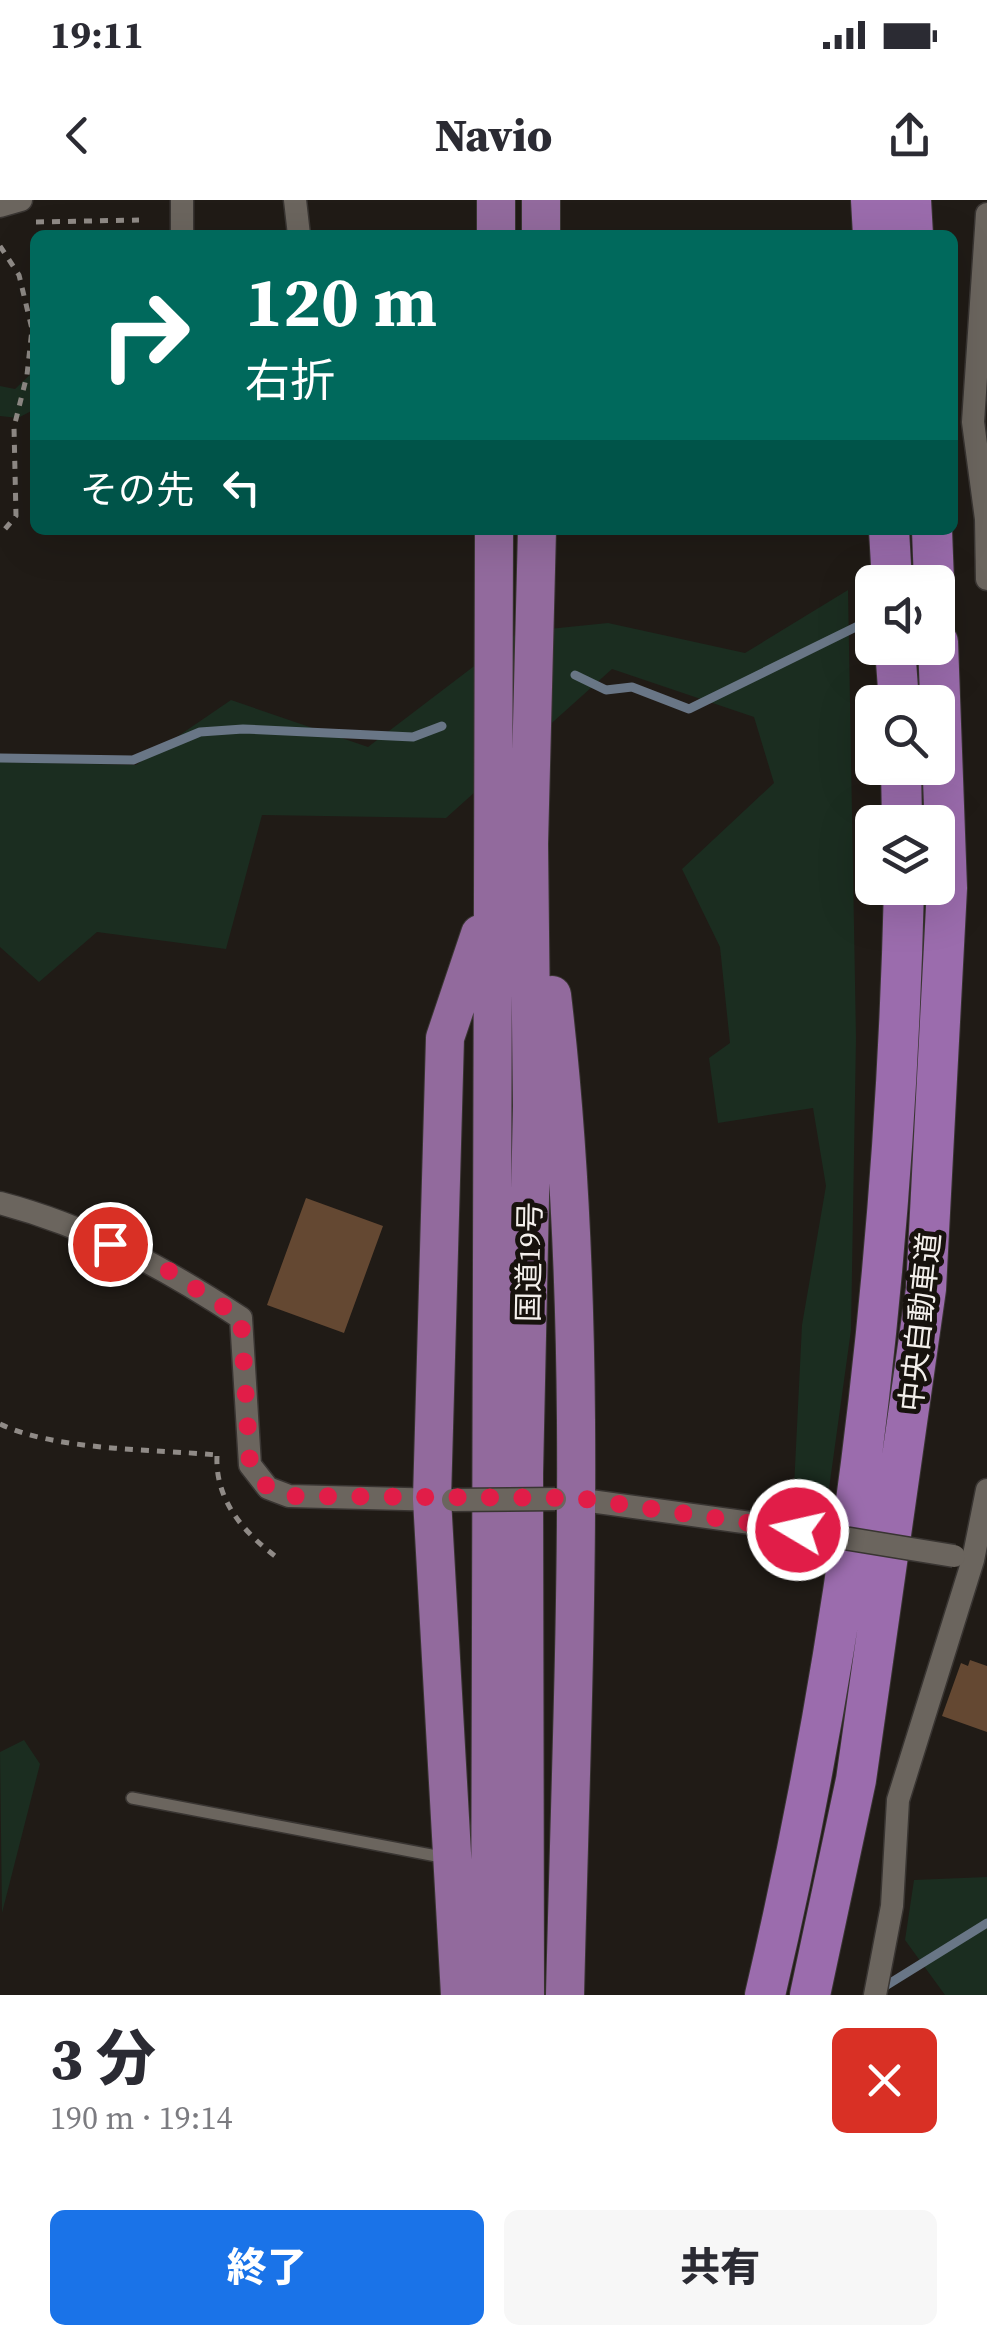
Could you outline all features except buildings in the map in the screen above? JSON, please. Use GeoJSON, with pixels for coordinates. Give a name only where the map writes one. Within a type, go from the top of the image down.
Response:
{"type":"FeatureCollection","features":[{"type":"Feature","properties":{"kind":"highway"},"geometry":{"type":"LineString","coordinates":[[496,200],[496,230]]}},
{"type":"Feature","properties":{"kind":"highway"},"geometry":{"type":"LineString","coordinates":[[541,200],[541,230]]}},
{"type":"Feature","properties":{"kind":"highway"},"geometry":{"type":"LineString","coordinates":[[871,200],[873,230]]}},
{"type":"Feature","properties":{"kind":"highway"},"geometry":{"type":"LineString","coordinates":[[911,200],[913,230]]}},
{"type":"Feature","properties":{"kind":"highway","name":"国道19号"},"geometry":{"type":"LineString","coordinates":[[490,1995],[494,535]]}},
{"type":"Feature","properties":{"kind":"highway","name":"国道19号"},"geometry":{"type":"LineString","coordinates":[[526,1995],[524,1474],[532,1106],[529,844],[537,535]]}},
{"type":"Feature","properties":{"kind":"highway"},"geometry":{"type":"LineString","coordinates":[[888,535],[891,565]]}},
{"type":"Feature","properties":{"kind":"highway"},"geometry":{"type":"LineString","coordinates":[[932,535],[933,565]]}},
{"type":"Feature","properties":{"kind":"highway","name":"中央自動車道"},"geometry":{"type":"LineString","coordinates":[[814,1978],[856,1780],[926,1289],[947,888],[939,665]]}},
{"type":"Feature","properties":{"kind":"highway"},"geometry":{"type":"LineString","coordinates":[[529,844],[566,1111],[565,1995]]}},
{"type":"Feature","properties":{"kind":"highway"},"geometry":{"type":"LineString","coordinates":[[460,1995],[452,1858],[443,1500],[445,1038],[491,902]]}},
{"type":"Feature","properties":{"kind":"highway","name":"中央自動車道"},"geometry":{"type":"LineString","coordinates":[[767,1985],[821,1744],[861,1491],[893,1156],[903,905]]}},
{"type":"Feature","properties":{"kind":"street"},"geometry":{"type":"LineString","coordinates":[[0,206],[21,200]]}},
{"type":"Feature","properties":{"kind":"street"},"geometry":{"type":"LineString","coordinates":[[182,200],[182,230]]}},
{"type":"Feature","properties":{"kind":"street"},"geometry":{"type":"LineString","coordinates":[[295,200],[298,230]]}},
{"type":"Feature","properties":{"kind":"street"},"geometry":{"type":"LineString","coordinates":[[987,214],[973,422],[986,519],[987,579]]}},
{"type":"Feature","properties":{"kind":"street"},"geometry":{"type":"LineString","coordinates":[[0,1203],[52,1216],[169,1271],[241,1318],[250,1465],[268,1488],[289,1496],[566,1498],[964,1558]]}},
{"type":"Feature","properties":{"kind":"street"},"geometry":{"type":"LineString","coordinates":[[875,1995],[892,1906],[898,1800],[964,1558],[987,1490]]}},
{"type":"Feature","properties":{"kind":"lane"},"geometry":{"type":"LineString","coordinates":[[132,1798],[452,1858]]}},
{"type":"Feature","properties":{"kind":"path"},"geometry":{"type":"LineString","coordinates":[[24,225],[140,220]]}},
{"type":"Feature","properties":{"kind":"path"},"geometry":{"type":"LineString","coordinates":[[0,246],[19,275],[30,320]]}},
{"type":"Feature","properties":{"kind":"path"},"geometry":{"type":"LineString","coordinates":[[0,535],[16,516],[14,428],[30,347]]}},
{"type":"Feature","properties":{"kind":"path"},"geometry":{"type":"LineString","coordinates":[[0,1424],[75,1441],[217,1455],[248,1438]]}},
{"type":"Feature","properties":{"kind":"path"},"geometry":{"type":"LineString","coordinates":[[217,1455],[221,1492],[238,1522],[279,1560]]}},
{"type":"Feature","properties":{"kind":"green space"},"geometry":{"type":"Polygon","coordinates":[[[30,375],[30,412],[18,418],[0,416],[0,386],[15,389],[30,375]]]}},
{"type":"Feature","properties":{"kind":"green space"},"geometry":{"type":"Polygon","coordinates":[[[848,590],[856,1038],[851,1330],[827,1503],[793,1508],[802,1325],[826,1186],[813,1108],[718,1123],[709,1058],[730,1043],[720,947],[682,869],[774,783],[754,717],[612,669],[446,818],[262,815],[226,949],[97,932],[39,982],[0,947],[0,762],[136,765],[231,700],[368,747],[519,632],[608,623],[745,653],[848,590]]]}},
{"type":"Feature","properties":{"kind":"green space"},"geometry":{"type":"Polygon","coordinates":[[[24,1740],[40,1764],[2,1913],[0,1752],[24,1740]]]}},
{"type":"Feature","properties":{"kind":"green space"},"geometry":{"type":"Polygon","coordinates":[[[987,1877],[987,1995],[945,1995],[905,1940],[914,1880],[987,1877]]]}},
{"type":"Feature","properties":{"kind":"waterway"},"geometry":{"type":"LineString","coordinates":[[575,675],[606,690],[632,687],[689,709],[855,627]]}},
{"type":"Feature","properties":{"kind":"waterway"},"geometry":{"type":"LineString","coordinates":[[0,758],[133,760],[200,732],[243,729],[413,737],[442,726]]}},
{"type":"Feature","properties":{"kind":"waterway"},"geometry":{"type":"LineString","coordinates":[[879,1990],[987,1923]]}},
{"type":"Feature","properties":{"kind":"route"},"geometry":{"type":"LineString","coordinates":[[110,1244],[169,1271],[241,1318],[250,1465],[268,1488],[289,1496],[578,1498],[798,1530]]}}]}
